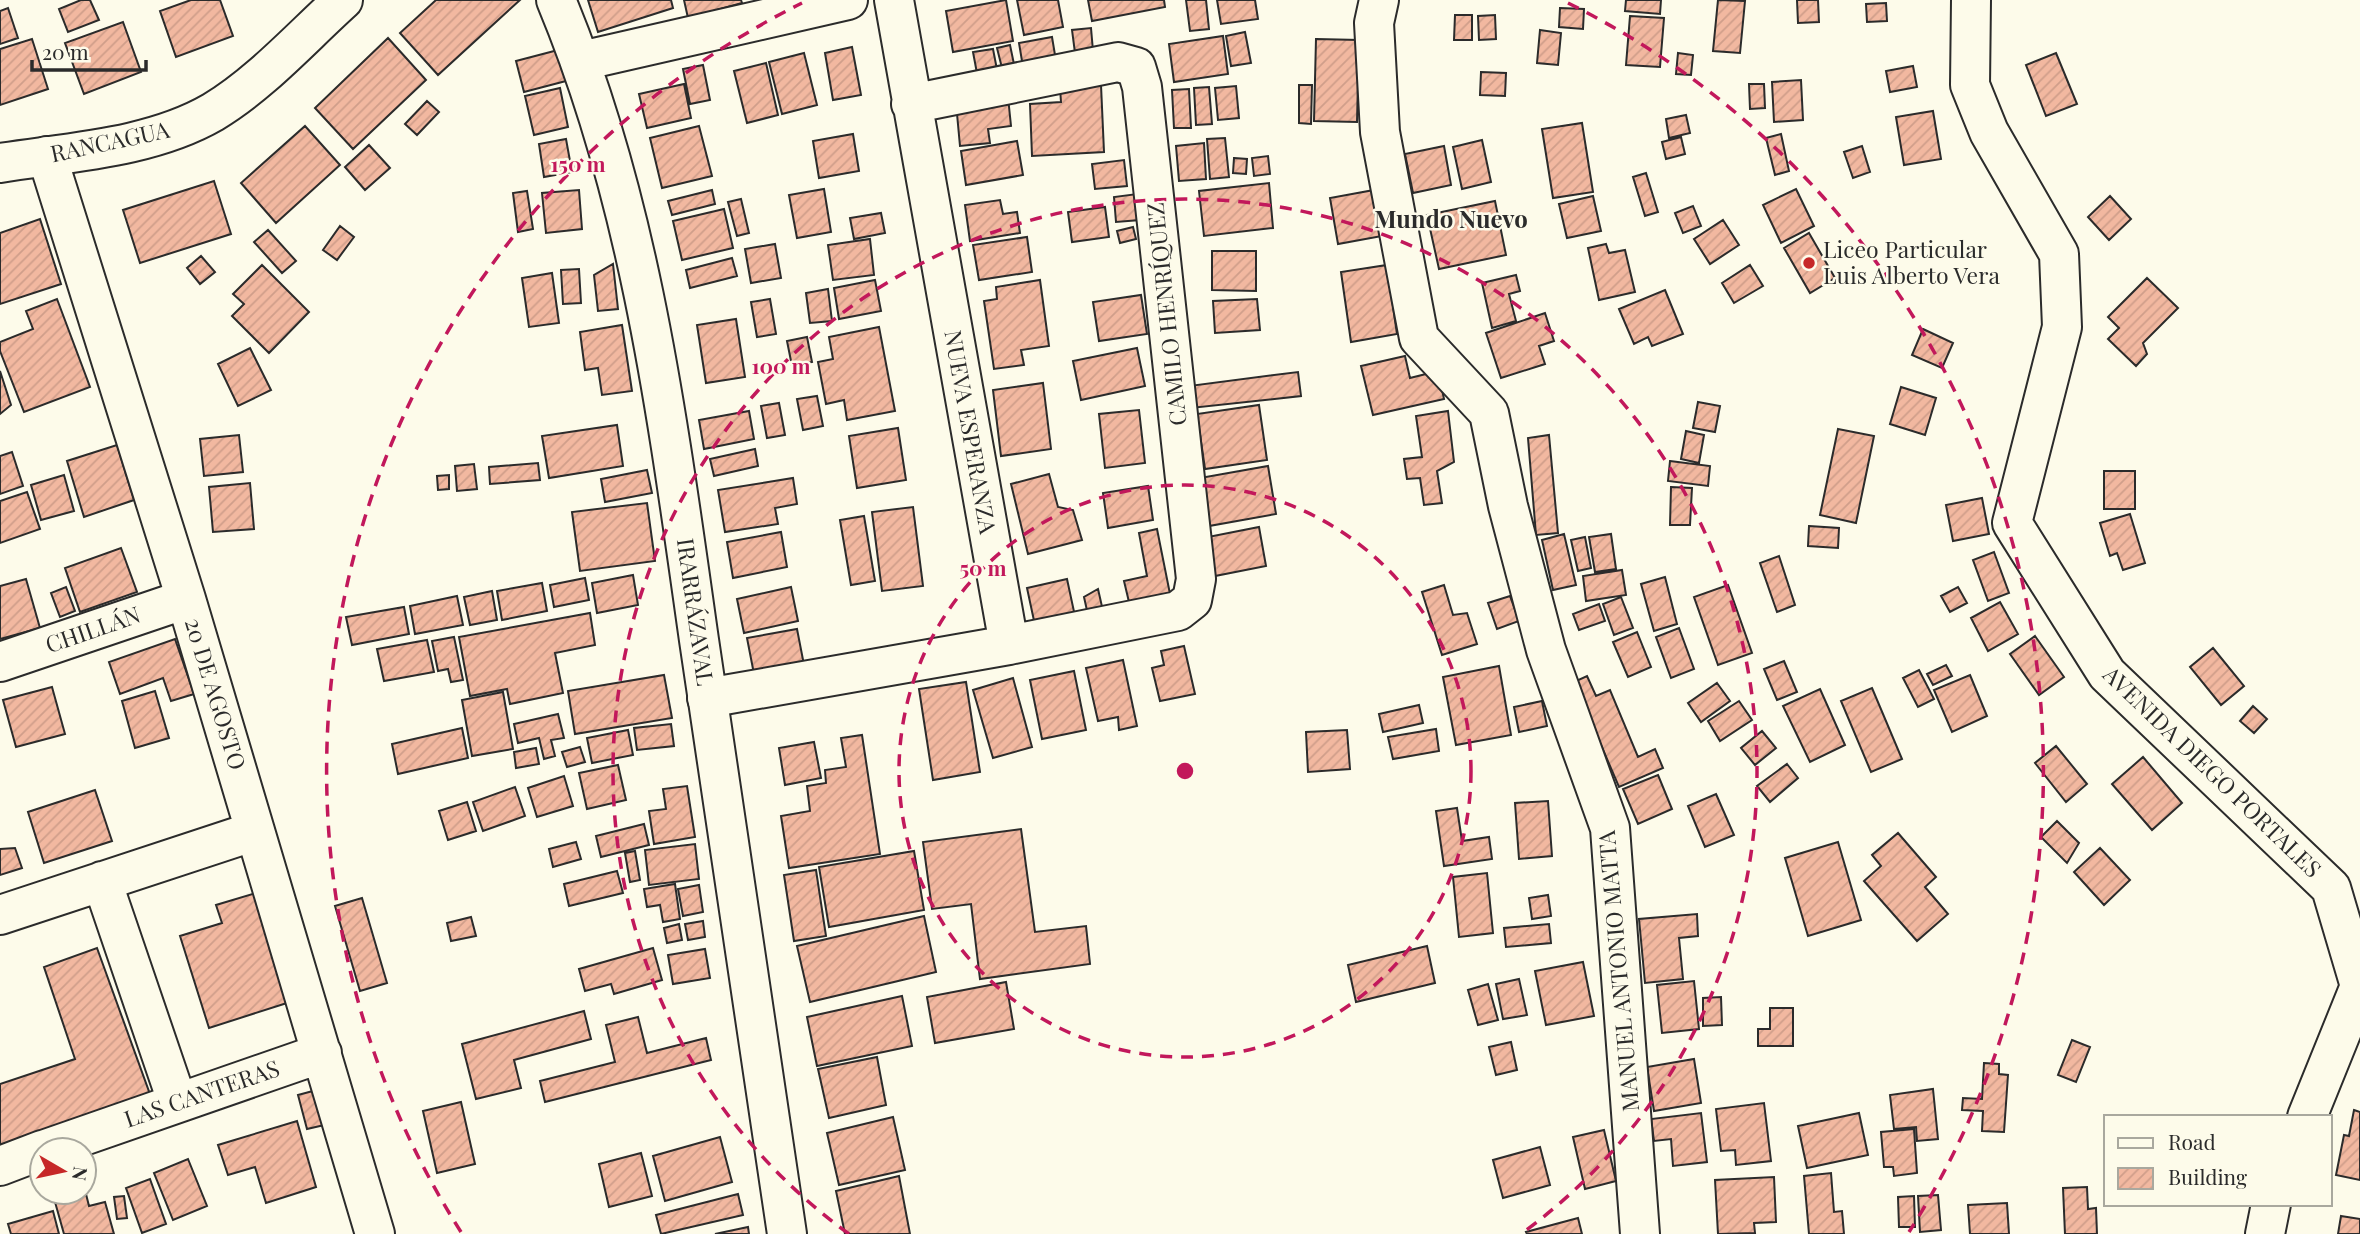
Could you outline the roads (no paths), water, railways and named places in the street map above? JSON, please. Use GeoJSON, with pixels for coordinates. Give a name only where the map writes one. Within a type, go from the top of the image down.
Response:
{"type":"FeatureCollection","features":[{"type":"Feature","properties":{"kind":"street","name":"RANCAGUA"},"geometry":{"type":"LineString","coordinates":[[0,163],[156,135],[210,113],[235,98],[343,0]]}},
{"type":"Feature","properties":{"kind":"street","name":"IRARRÁZAVAL"},"geometry":{"type":"LineString","coordinates":[[556,0],[581,61],[614,169],[652,323],[787,1234]]}},
{"type":"Feature","properties":{"kind":"street"},"geometry":{"type":"LineString","coordinates":[[581,61],[848,0]]}},
{"type":"Feature","properties":{"kind":"street","name":"NUEVA ESPERANZA"},"geometry":{"type":"LineString","coordinates":[[894,0],[1009,645]]}},
{"type":"Feature","properties":{"kind":"street","name":"MANUEL ANTONIO MATTA"},"geometry":{"type":"LineString","coordinates":[[1379,0],[1374,23],[1380,132],[1419,338],[1489,413],[1508,506],[1546,650],[1609,828],[1640,1234]]}},
{"type":"Feature","properties":{"kind":"street","name":"AVENIDA DIEGO PORTALES"},"geometry":{"type":"LineString","coordinates":[[1971,0],[1970,85],[1989,132],[2059,254],[2062,327],[2012,523],[2107,674],[2331,888],[2360,986],[2308,1115]]}},
{"type":"Feature","properties":{"kind":"street","name":"CAMILO HENRÍQUEZ"},"geometry":{"type":"LineString","coordinates":[[911,104],[1118,62],[1136,67],[1142,86],[1196,579],[1192,600],[1178,611],[1009,645]]}},
{"type":"Feature","properties":{"kind":"street","name":"20 DE AGOSTO"},"geometry":{"type":"LineString","coordinates":[[47,156],[186,598],[375,1234]]}},
{"type":"Feature","properties":{"kind":"street","name":"CHILLÁN"},"geometry":{"type":"LineString","coordinates":[[0,662],[186,598]]}},
{"type":"Feature","properties":{"kind":"street"},"geometry":{"type":"LineString","coordinates":[[707,698],[1009,645]]}},
{"type":"Feature","properties":{"kind":"street"},"geometry":{"type":"LineString","coordinates":[[0,915],[255,831]]}},
{"type":"Feature","properties":{"kind":"street"},"geometry":{"type":"LineString","coordinates":[[102,881],[177,1101]]}},
{"type":"Feature","properties":{"kind":"street","name":"LAS CANTERAS"},"geometry":{"type":"LineString","coordinates":[[81,1136],[321,1053]]}},
{"type":"Feature","properties":{"kind":"street","name":"LAS CANTERAS"},"geometry":{"type":"LineString","coordinates":[[0,1166],[28,1156]]}},
{"type":"Feature","properties":{"kind":"street"},"geometry":{"type":"LineString","coordinates":[[2265,1234],[2271,1206]]}},
{"type":"Feature","properties":{"kind":"place","name":"Liceo Particular Luis Alberto Vera"},"geometry":{"type":"Point","coordinates":[1809,263]}},
{"type":"Feature","properties":{"kind":"district","name":"Mundo Nuevo"},"geometry":{"type":"Point","coordinates":[1451,220]}}]}
